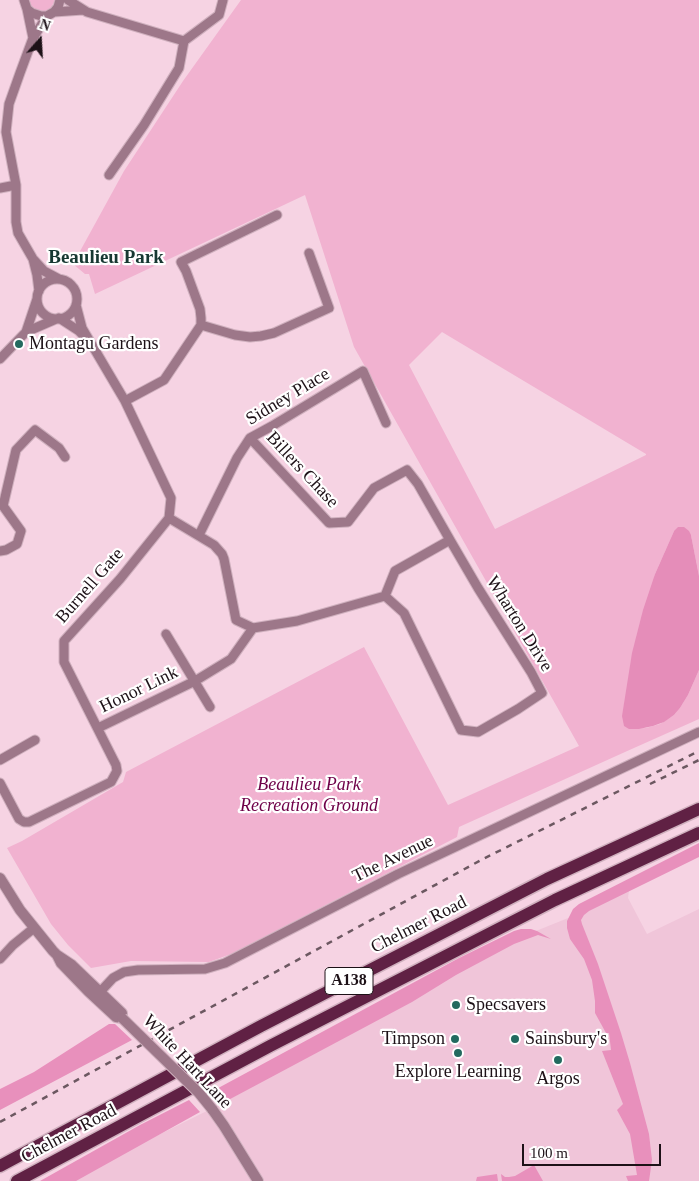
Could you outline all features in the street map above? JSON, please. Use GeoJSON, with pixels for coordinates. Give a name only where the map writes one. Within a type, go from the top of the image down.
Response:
{"type":"FeatureCollection","features":[{"type":"Feature","properties":{"kind":"main road","name":"Chelmer Road"},"geometry":{"type":"LineString","coordinates":[[1,1165],[261,1026],[539,884],[699,809]]}},
{"type":"Feature","properties":{"kind":"main road","name":"Chelmer Road"},"geometry":{"type":"LineString","coordinates":[[23,1179],[270,1046],[555,900],[699,833]]}},
{"type":"Feature","properties":{"kind":"street"},"geometry":{"type":"LineString","coordinates":[[60,0],[58,7],[33,38],[5,103],[6,132],[16,185],[16,222],[18,232],[33,260],[37,275],[38,305],[41,311],[49,317],[57,318],[79,331],[91,344]]}},
{"type":"Feature","properties":{"kind":"street"},"geometry":{"type":"LineString","coordinates":[[68,0],[83,10],[184,41]]}},
{"type":"Feature","properties":{"kind":"street"},"geometry":{"type":"LineString","coordinates":[[109,175],[144,125],[179,68],[184,41],[219,14],[223,0]]}},
{"type":"Feature","properties":{"kind":"street"},"geometry":{"type":"LineString","coordinates":[[23,3],[32,13],[41,16],[83,10]]}},
{"type":"Feature","properties":{"kind":"street"},"geometry":{"type":"LineString","coordinates":[[23,3],[33,38]]}},
{"type":"Feature","properties":{"kind":"street"},"geometry":{"type":"LineString","coordinates":[[0,188],[16,185]]}},
{"type":"Feature","properties":{"kind":"street"},"geometry":{"type":"LineString","coordinates":[[125,400],[164,380],[201,325],[200,309],[181,262],[277,215]]}},
{"type":"Feature","properties":{"kind":"street"},"geometry":{"type":"LineString","coordinates":[[201,325],[250,337],[261,336],[274,333],[329,308],[309,253]]}},
{"type":"Feature","properties":{"kind":"street"},"geometry":{"type":"LineString","coordinates":[[33,260],[44,271],[66,281],[74,289],[82,328],[125,400],[171,498],[169,518],[214,545],[222,554],[236,620],[253,628],[298,622],[385,596],[395,571],[450,540]]}},
{"type":"Feature","properties":{"kind":"street"},"geometry":{"type":"LineString","coordinates":[[26,332],[38,294],[46,282],[59,279]]}},
{"type":"Feature","properties":{"kind":"street"},"geometry":{"type":"LineString","coordinates":[[0,359],[26,332],[68,315],[76,305]]}},
{"type":"Feature","properties":{"kind":"street","name":"Sidney Place"},"geometry":{"type":"LineString","coordinates":[[199,536],[236,458],[250,438],[363,371],[386,423]]}},
{"type":"Feature","properties":{"kind":"street"},"geometry":{"type":"LineString","coordinates":[[0,551],[17,544],[21,531],[2,506],[16,450],[35,430],[59,448],[65,457]]}},
{"type":"Feature","properties":{"kind":"street","name":"Billers Chase"},"geometry":{"type":"LineString","coordinates":[[250,438],[329,523],[348,522],[374,488],[407,470],[418,484],[450,540]]}},
{"type":"Feature","properties":{"kind":"street","name":"Burnell Gate"},"geometry":{"type":"LineString","coordinates":[[0,783],[19,819],[29,822],[111,782],[117,771],[116,764],[64,662],[64,641],[120,579],[169,518]]}},
{"type":"Feature","properties":{"kind":"street","name":"Wharton Drive"},"geometry":{"type":"LineString","coordinates":[[385,596],[404,612],[461,730],[478,732],[518,710],[542,693],[450,540]]}},
{"type":"Feature","properties":{"kind":"street","name":"Honor Link"},"geometry":{"type":"LineString","coordinates":[[98,728],[195,681],[231,659],[253,628]]}},
{"type":"Feature","properties":{"kind":"street","name":"Honor Link"},"geometry":{"type":"LineString","coordinates":[[166,634],[210,707]]}},
{"type":"Feature","properties":{"kind":"street","name":"The Avenue"},"geometry":{"type":"LineString","coordinates":[[100,992],[113,978],[124,972],[205,969],[226,963],[398,874],[699,732]]}},
{"type":"Feature","properties":{"kind":"street"},"geometry":{"type":"LineString","coordinates":[[0,760],[35,740]]}},
{"type":"Feature","properties":{"kind":"street","name":"White Hart Lane"},"geometry":{"type":"LineString","coordinates":[[0,878],[20,910],[57,955],[61,963],[116,1017],[122,1018],[212,1109],[258,1181]]}},
{"type":"Feature","properties":{"kind":"street"},"geometry":{"type":"LineString","coordinates":[[0,959],[34,928]]}},
{"type":"Feature","properties":{"kind":"street","name":"White Hart Lane"},"geometry":{"type":"LineString","coordinates":[[57,955],[72,965],[122,1013],[122,1018]]}},
{"type":"Feature","properties":{"kind":"shaded area"},"geometry":{"type":"Polygon","coordinates":[[[678,527],[684,527],[691,535],[699,576],[699,670],[688,695],[674,715],[664,722],[653,726],[629,729],[624,726],[622,716],[632,653],[655,574],[674,531],[678,527]]]}},
{"type":"Feature","properties":{"kind":"shaded area"},"geometry":{"type":"Polygon","coordinates":[[[699,843],[699,857],[589,911],[581,920],[621,1033],[649,1134],[652,1160],[649,1181],[628,1181],[626,1176],[637,1175],[630,1134],[617,1110],[623,1104],[602,1051],[611,1050],[609,1033],[606,1033],[595,1013],[592,980],[584,959],[570,939],[567,921],[573,909],[579,904],[699,843]]]}},
{"type":"Feature","properties":{"kind":"shaded area"},"geometry":{"type":"Polygon","coordinates":[[[629,890],[628,898],[647,934],[699,909],[699,1181],[65,1181],[219,1105],[526,935],[578,914],[629,890]]]}},
{"type":"Feature","properties":{"kind":"shaded area"},"geometry":{"type":"Polygon","coordinates":[[[521,929],[537,931],[551,939],[538,935],[514,944],[456,975],[412,1002],[219,1105],[209,1093],[459,958],[521,929]]]}},
{"type":"Feature","properties":{"kind":"shaded area"},"geometry":{"type":"Polygon","coordinates":[[[109,1024],[115,1024],[132,1040],[0,1110],[0,1089],[34,1072],[109,1024]]]}},
{"type":"Feature","properties":{"kind":"shaded area"},"geometry":{"type":"Polygon","coordinates":[[[189,1100],[200,1112],[76,1181],[40,1181],[140,1125],[189,1100]]]}},
{"type":"Feature","properties":{"kind":"shaded area"},"geometry":{"type":"Polygon","coordinates":[[[534,1165],[543,1181],[502,1181],[501,1174],[505,1177],[515,1176],[534,1165]]]}},
{"type":"Feature","properties":{"kind":"shaded area"},"geometry":{"type":"Polygon","coordinates":[[[497,1174],[498,1181],[476,1181],[477,1177],[497,1174]]]}},
{"type":"Feature","properties":{"kind":"green space"},"geometry":{"type":"Polygon","coordinates":[[[29,0],[55,0],[51,8],[41,11],[34,9],[29,0]]]}},
{"type":"Feature","properties":{"kind":"green space","name":"Beaulieu Park Recreation Ground"},"geometry":{"type":"Polygon","coordinates":[[[241,0],[699,0],[699,576],[691,535],[674,531],[655,574],[629,729],[646,728],[660,724],[674,715],[688,695],[699,670],[699,719],[459,827],[457,837],[231,954],[209,962],[131,961],[91,968],[68,945],[51,924],[7,848],[123,782],[126,772],[364,647],[448,805],[579,746],[354,347],[305,195],[95,294],[89,274],[85,274],[73,264],[124,171],[183,81],[241,0]],[[442,332],[409,365],[495,529],[646,454],[442,332]]]}},
{"type":"Feature","properties":{"kind":"railway"},"geometry":{"type":"LineString","coordinates":[[0,1122],[483,859],[699,751]]}},
{"type":"Feature","properties":{"kind":"railway"},"geometry":{"type":"LineString","coordinates":[[650,784],[699,760]]}},
{"type":"Feature","properties":{"kind":"place","name":"Montagu Gardens"},"geometry":{"type":"Point","coordinates":[19,344]}},
{"type":"Feature","properties":{"kind":"place","name":"Specsavers"},"geometry":{"type":"Point","coordinates":[456,1005]}},
{"type":"Feature","properties":{"kind":"place","name":"Timpson"},"geometry":{"type":"Point","coordinates":[455,1039]}},
{"type":"Feature","properties":{"kind":"place","name":"Sainsbury's"},"geometry":{"type":"Point","coordinates":[515,1039]}},
{"type":"Feature","properties":{"kind":"place","name":"Explore Learning"},"geometry":{"type":"Point","coordinates":[458,1053]}},
{"type":"Feature","properties":{"kind":"place","name":"Argos"},"geometry":{"type":"Point","coordinates":[558,1060]}},
{"type":"Feature","properties":{"kind":"district","name":"Beaulieu Park"},"geometry":{"type":"Point","coordinates":[106,258]}}]}
